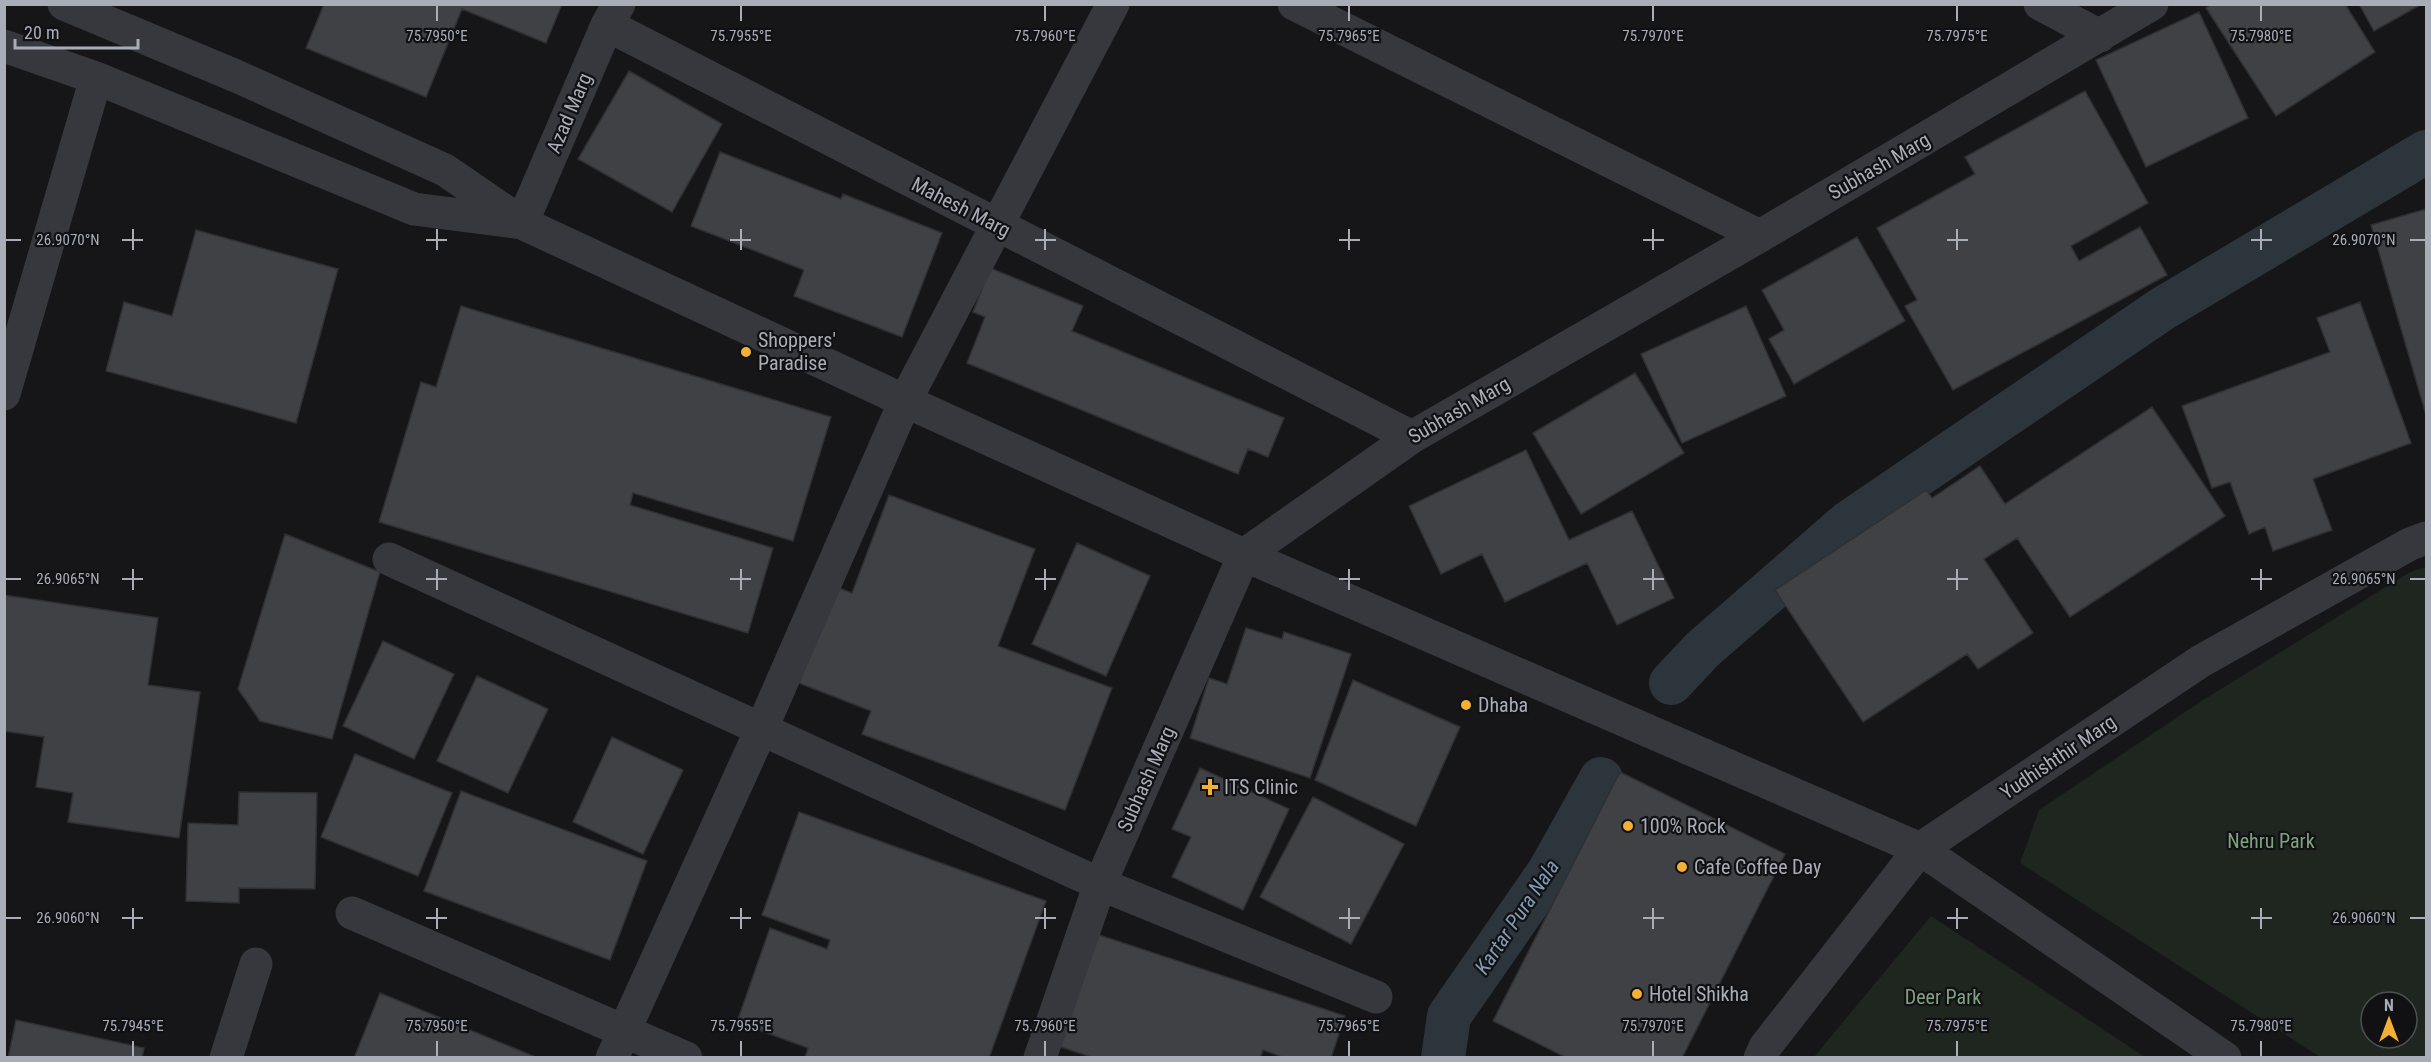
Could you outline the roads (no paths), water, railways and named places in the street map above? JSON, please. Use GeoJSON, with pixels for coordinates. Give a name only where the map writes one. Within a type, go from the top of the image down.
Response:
{"type":"FeatureCollection","features":[{"type":"Feature","properties":{"kind":"street"},"geometry":{"type":"LineString","coordinates":[[64,4],[236,76],[445,170],[522,223],[905,401],[1245,555],[1920,849],[2225,1058]]}},
{"type":"Feature","properties":{"kind":"street"},"geometry":{"type":"LineString","coordinates":[[619,1044],[761,730],[905,401],[1113,4]]}},
{"type":"Feature","properties":{"kind":"street"},"geometry":{"type":"LineString","coordinates":[[1294,4],[1760,236]]}},
{"type":"Feature","properties":{"kind":"street"},"geometry":{"type":"LineString","coordinates":[[2040,4],[2100,36]]}},
{"type":"Feature","properties":{"kind":"street","name":"Subhash Marg"},"geometry":{"type":"LineString","coordinates":[[1040,1058],[1100,884],[1245,555],[1412,437],[1760,236],[2152,4]]}},
{"type":"Feature","properties":{"kind":"street","name":"Azad Marg"},"geometry":{"type":"LineString","coordinates":[[522,223],[613,15]]}},
{"type":"Feature","properties":{"kind":"street","name":"Mahesh Marg"},"geometry":{"type":"LineString","coordinates":[[613,15],[998,226],[1412,437]]}},
{"type":"Feature","properties":{"kind":"street"},"geometry":{"type":"LineString","coordinates":[[4,46],[96,78],[414,209],[522,223]]}},
{"type":"Feature","properties":{"kind":"street"},"geometry":{"type":"LineString","coordinates":[[4,394],[96,78]]}},
{"type":"Feature","properties":{"kind":"street","name":"Yudhishthir Marg"},"geometry":{"type":"LineString","coordinates":[[1760,1058],[1765,1047],[1920,849],[2201,661],[2410,544],[2427,538]]}},
{"type":"Feature","properties":{"kind":"street"},"geometry":{"type":"LineString","coordinates":[[389,559],[1100,884],[1376,997]]}},
{"type":"Feature","properties":{"kind":"street"},"geometry":{"type":"LineString","coordinates":[[352,913],[619,1044],[686,1058]]}},
{"type":"Feature","properties":{"kind":"street"},"geometry":{"type":"LineString","coordinates":[[226,1058],[256,964]]}},
{"type":"Feature","properties":{"kind":"waterway"},"geometry":{"type":"LineString","coordinates":[[1671,683],[1703,649],[1848,523],[2162,309],[2426,152]]}},
{"type":"Feature","properties":{"kind":"waterway","name":"Kartar Pura Nala"},"geometry":{"type":"LineString","coordinates":[[1443,1058],[1449,1016],[1549,872],[1601,779]]}},
{"type":"Feature","properties":{"kind":"place","name":"Shoppers' Paradise"},"geometry":{"type":"Point","coordinates":[746,352]}},
{"type":"Feature","properties":{"kind":"place","name":"Dhaba"},"geometry":{"type":"Point","coordinates":[1466,705]}},
{"type":"Feature","properties":{"kind":"place","name":"ITS Clinic"},"geometry":{"type":"Point","coordinates":[1210,787]}},
{"type":"Feature","properties":{"kind":"place","name":"100% Rock"},"geometry":{"type":"Point","coordinates":[1628,826]}},
{"type":"Feature","properties":{"kind":"place","name":"Cafe Coffee Day"},"geometry":{"type":"Point","coordinates":[1682,867]}},
{"type":"Feature","properties":{"kind":"place","name":"Hotel Shikha"},"geometry":{"type":"Point","coordinates":[1637,994]}},
{"type":"Feature","properties":{"kind":"park label","name":"Nehru Park"},"geometry":{"type":"Point","coordinates":[2271,841]}},
{"type":"Feature","properties":{"kind":"park label","name":"Deer Park"},"geometry":{"type":"Point","coordinates":[1943,997]}}]}
